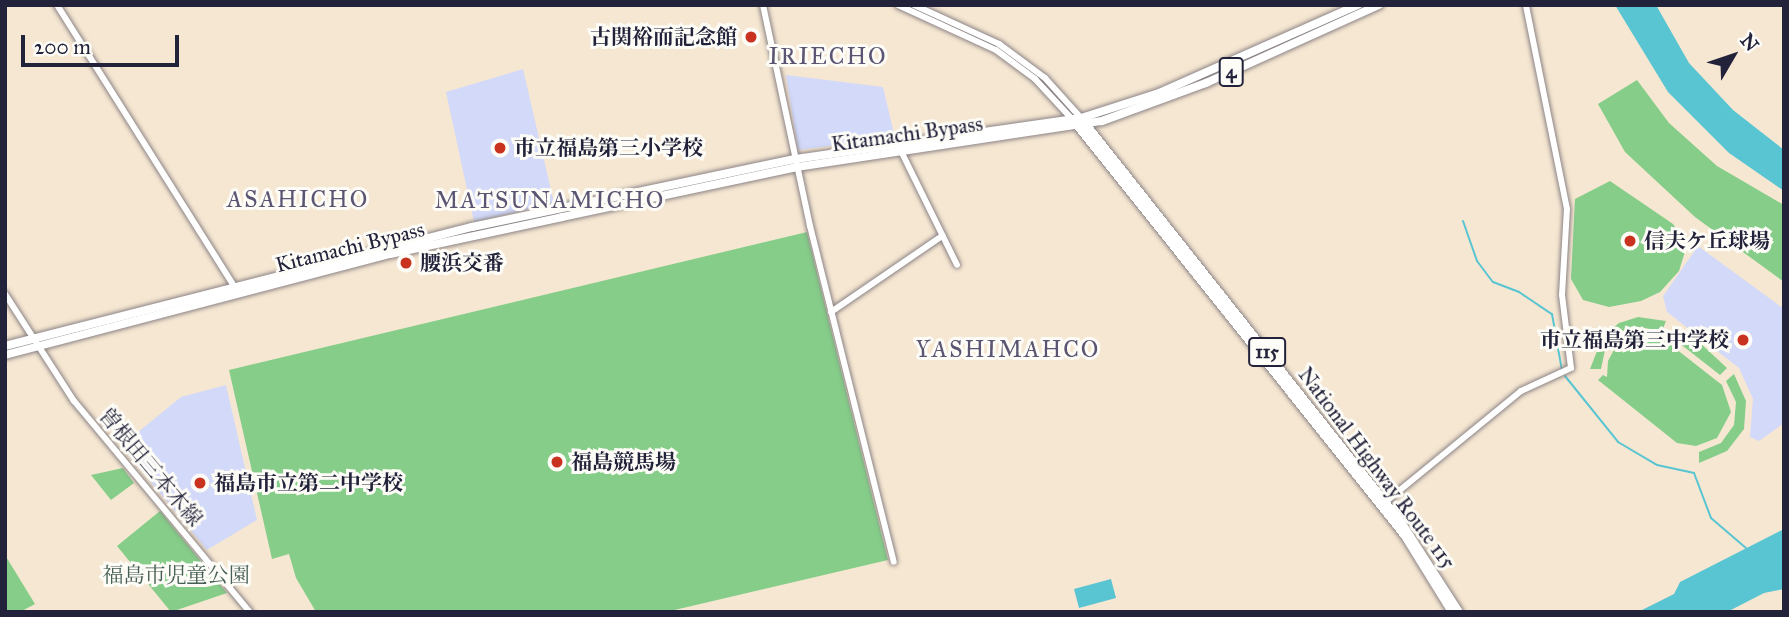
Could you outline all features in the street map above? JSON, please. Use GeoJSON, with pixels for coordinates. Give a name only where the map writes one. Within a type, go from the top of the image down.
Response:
{"type":"FeatureCollection","features":[{"type":"Feature","properties":{"kind":"highway","name":"4"},"geometry":{"type":"LineString","coordinates":[[1080,122],[1159,93],[1358,5]]}},
{"type":"Feature","properties":{"kind":"highway","name":"4"},"geometry":{"type":"LineString","coordinates":[[1080,122],[1206,83],[1380,5]]}},
{"type":"Feature","properties":{"kind":"highway","name":"Kitamachi Bypass"},"geometry":{"type":"LineString","coordinates":[[5,355],[37,342],[233,285],[387,246],[796,163],[1080,122]]}},
{"type":"Feature","properties":{"kind":"highway","name":"National Highway Route 115"},"geometry":{"type":"LineString","coordinates":[[1080,122],[1383,504],[1459,612]]}},
{"type":"Feature","properties":{"kind":"highway","name":"Kitamachi Bypass"},"geometry":{"type":"LineString","coordinates":[[5,346],[37,342],[390,254],[796,163]]}},
{"type":"Feature","properties":{"kind":"highway","name":"National Highway Route 115"},"geometry":{"type":"LineString","coordinates":[[1445,592],[1452,612]]}},
{"type":"Feature","properties":{"kind":"street"},"geometry":{"type":"LineString","coordinates":[[57,5],[233,285]]}},
{"type":"Feature","properties":{"kind":"street"},"geometry":{"type":"LineString","coordinates":[[763,5],[831,312],[894,562]]}},
{"type":"Feature","properties":{"kind":"street"},"geometry":{"type":"LineString","coordinates":[[898,5],[996,50],[1035,79],[1080,122]]}},
{"type":"Feature","properties":{"kind":"street"},"geometry":{"type":"LineString","coordinates":[[915,5],[999,44],[1045,78],[1080,122]]}},
{"type":"Feature","properties":{"kind":"street"},"geometry":{"type":"LineString","coordinates":[[1383,504],[1521,391],[1571,368],[1562,295],[1567,209],[1526,5]]}},
{"type":"Feature","properties":{"kind":"street"},"geometry":{"type":"LineString","coordinates":[[900,148],[957,265]]}},
{"type":"Feature","properties":{"kind":"street"},"geometry":{"type":"LineString","coordinates":[[831,312],[942,236]]}},
{"type":"Feature","properties":{"kind":"street","name":"曽根田三本木線"},"geometry":{"type":"LineString","coordinates":[[5,294],[74,401],[250,612]]}},
{"type":"Feature","properties":{"kind":"shaded area","name":"市立福島第三小学校"},"geometry":{"type":"Polygon","coordinates":[[[523,69],[554,203],[474,222],[446,92],[523,69]]]}},
{"type":"Feature","properties":{"kind":"shaded area"},"geometry":{"type":"Polygon","coordinates":[[[786,75],[883,87],[895,138],[798,150],[786,75]]]}},
{"type":"Feature","properties":{"kind":"shaded area","name":"市立福島第三中学校"},"geometry":{"type":"Polygon","coordinates":[[[1698,246],[1784,309],[1784,423],[1759,441],[1750,437],[1753,399],[1739,368],[1667,312],[1663,296],[1698,246]]]}},
{"type":"Feature","properties":{"kind":"shaded area","name":"福島市立第二中学校"},"geometry":{"type":"Polygon","coordinates":[[[226,385],[257,520],[207,550],[121,446],[181,397],[226,385]]]}},
{"type":"Feature","properties":{"kind":"green space"},"geometry":{"type":"Polygon","coordinates":[[[1637,80],[1669,123],[1717,166],[1784,205],[1784,282],[1695,217],[1625,152],[1598,104],[1637,80]]]}},
{"type":"Feature","properties":{"kind":"green space","name":"信夫ケ丘球場"},"geometry":{"type":"Polygon","coordinates":[[[1610,181],[1673,224],[1687,245],[1679,271],[1660,292],[1641,301],[1609,307],[1583,300],[1571,279],[1575,199],[1610,181]]]}},
{"type":"Feature","properties":{"kind":"green space","name":"福島競馬場"},"geometry":{"type":"Polygon","coordinates":[[[807,232],[888,560],[666,612],[316,612],[296,578],[289,554],[272,559],[229,370],[807,232]]]}},
{"type":"Feature","properties":{"kind":"green space"},"geometry":{"type":"Polygon","coordinates":[[[1638,317],[1666,321],[1662,331],[1639,327],[1621,334],[1605,350],[1601,369],[1590,369],[1603,336],[1619,323],[1638,317]]]}},
{"type":"Feature","properties":{"kind":"green space"},"geometry":{"type":"Polygon","coordinates":[[[1675,326],[1700,343],[1727,368],[1720,375],[1669,335],[1675,326]]]}},
{"type":"Feature","properties":{"kind":"green space"},"geometry":{"type":"Polygon","coordinates":[[[1635,334],[1662,338],[1722,385],[1731,412],[1717,438],[1696,446],[1677,443],[1598,380],[1603,375],[1607,377],[1608,361],[1616,346],[1635,334]]]}},
{"type":"Feature","properties":{"kind":"green space"},"geometry":{"type":"Polygon","coordinates":[[[1734,374],[1746,401],[1744,429],[1727,451],[1699,463],[1699,452],[1721,443],[1734,425],[1736,402],[1726,381],[1734,374]]]}},
{"type":"Feature","properties":{"kind":"green space"},"geometry":{"type":"Polygon","coordinates":[[[123,468],[134,483],[111,500],[91,475],[123,468]]]}},
{"type":"Feature","properties":{"kind":"green space","name":"福島市児童公園"},"geometry":{"type":"Polygon","coordinates":[[[160,511],[227,593],[171,612],[117,546],[160,511]]]}},
{"type":"Feature","properties":{"kind":"green space"},"geometry":{"type":"Polygon","coordinates":[[[5,555],[35,604],[20,612],[5,612],[5,555]]]}},
{"type":"Feature","properties":{"kind":"water"},"geometry":{"type":"Polygon","coordinates":[[[1615,5],[1656,5],[1689,63],[1733,110],[1784,150],[1784,191],[1729,153],[1668,92],[1615,5]]]}},
{"type":"Feature","properties":{"kind":"water"},"geometry":{"type":"Polygon","coordinates":[[[1784,529],[1784,589],[1764,593],[1727,612],[1638,612],[1674,594],[1680,582],[1784,529]]]}},
{"type":"Feature","properties":{"kind":"water"},"geometry":{"type":"Polygon","coordinates":[[[1111,579],[1116,598],[1079,608],[1074,589],[1111,579]]]}},
{"type":"Feature","properties":{"kind":"waterway"},"geometry":{"type":"LineString","coordinates":[[1463,221],[1477,261],[1493,282],[1519,292],[1552,314],[1562,371]]}},
{"type":"Feature","properties":{"kind":"waterway"},"geometry":{"type":"LineString","coordinates":[[1565,376],[1618,442],[1657,465],[1694,473],[1711,518],[1747,549]]}},
{"type":"Feature","properties":{"kind":"place","name":"古関裕而記念館"},"geometry":{"type":"Point","coordinates":[751,37]}},
{"type":"Feature","properties":{"kind":"place","name":"市立福島第三小学校"},"geometry":{"type":"Point","coordinates":[500,148]}},
{"type":"Feature","properties":{"kind":"place","name":"信夫ケ丘球場"},"geometry":{"type":"Point","coordinates":[1630,241]}},
{"type":"Feature","properties":{"kind":"place","name":"腰浜交番"},"geometry":{"type":"Point","coordinates":[406,263]}},
{"type":"Feature","properties":{"kind":"place","name":"市立福島第三中学校"},"geometry":{"type":"Point","coordinates":[1743,340]}},
{"type":"Feature","properties":{"kind":"place","name":"福島競馬場"},"geometry":{"type":"Point","coordinates":[557,462]}},
{"type":"Feature","properties":{"kind":"place","name":"福島市立第二中学校"},"geometry":{"type":"Point","coordinates":[200,483]}},
{"type":"Feature","properties":{"kind":"district","name":"IRIECHO"},"geometry":{"type":"Point","coordinates":[828,56]}},
{"type":"Feature","properties":{"kind":"district","name":"ASAHICHO"},"geometry":{"type":"Point","coordinates":[298,199]}},
{"type":"Feature","properties":{"kind":"district","name":"MATSUNAMICHO"},"geometry":{"type":"Point","coordinates":[550,200]}},
{"type":"Feature","properties":{"kind":"district","name":"YASHIMAHCO"},"geometry":{"type":"Point","coordinates":[1008,349]}}]}
